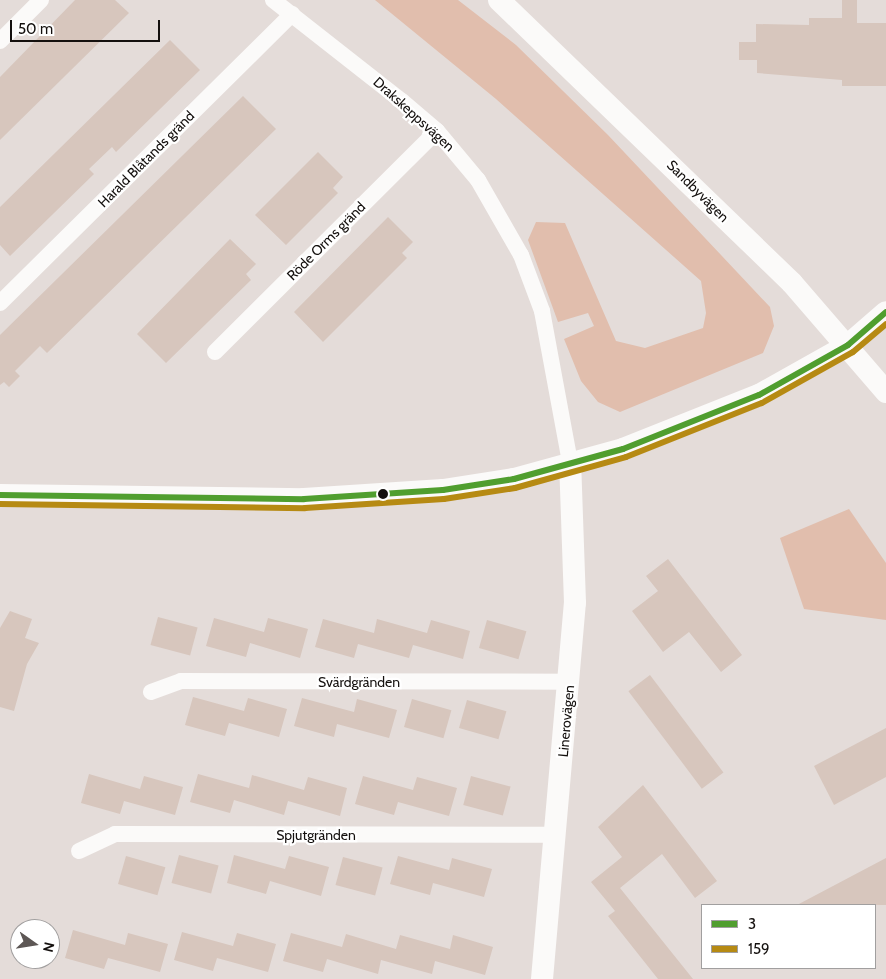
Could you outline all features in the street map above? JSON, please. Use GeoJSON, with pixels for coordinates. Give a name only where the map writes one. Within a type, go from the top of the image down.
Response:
{"type":"FeatureCollection","features":[{"type":"Feature","properties":{"kind":"street"},"geometry":{"type":"LineString","coordinates":[[0,41],[41,0]]}},
{"type":"Feature","properties":{"kind":"street","name":"Drakskeppsvägen"},"geometry":{"type":"LineString","coordinates":[[273,0],[437,131],[478,180],[521,255],[553,352],[570,462]]}},
{"type":"Feature","properties":{"kind":"street","name":"Sandbyvägen"},"geometry":{"type":"LineString","coordinates":[[498,0],[792,283],[848,345],[886,392]]}},
{"type":"Feature","properties":{"kind":"street","name":"Harald Blåtands gränd"},"geometry":{"type":"LineString","coordinates":[[0,303],[292,14]]}},
{"type":"Feature","properties":{"kind":"street","name":"Röde Orms gränd"},"geometry":{"type":"LineString","coordinates":[[215,352],[437,131]]}},
{"type":"Feature","properties":{"kind":"street"},"geometry":{"type":"LineString","coordinates":[[1,499],[314,499],[480,485],[623,449],[706,418],[793,378],[848,345],[886,312]]}},
{"type":"Feature","properties":{"kind":"street","name":"Linerovägen"},"geometry":{"type":"LineString","coordinates":[[542,979],[570,682],[576,531],[570,462]]}},
{"type":"Feature","properties":{"kind":"street","name":"Svärdgränden"},"geometry":{"type":"LineString","coordinates":[[150,692],[181,681],[570,682]]}},
{"type":"Feature","properties":{"kind":"street","name":"Spjutgränden"},"geometry":{"type":"LineString","coordinates":[[79,851],[115,834],[556,835]]}},
{"type":"Feature","properties":{"kind":"shaded area"},"geometry":{"type":"Polygon","coordinates":[[[375,0],[458,0],[516,45],[608,135],[770,307],[774,326],[763,353],[620,412],[598,402],[581,381],[564,339],[594,326],[588,313],[558,322],[528,240],[536,222],[565,223],[616,341],[645,348],[703,328],[706,313],[701,281],[496,99],[375,0]]]}},
{"type":"Feature","properties":{"kind":"shaded area"},"geometry":{"type":"Polygon","coordinates":[[[849,509],[886,563],[886,620],[804,609],[780,538],[849,509]]]}},
{"type":"Feature","properties":{"kind":"building"},"geometry":{"type":"Polygon","coordinates":[[[75,0],[115,0],[129,13],[0,140],[0,77],[75,0]]]}},
{"type":"Feature","properties":{"kind":"building"},"geometry":{"type":"Polygon","coordinates":[[[842,0],[857,0],[857,23],[886,23],[886,86],[842,86],[842,80],[757,73],[757,60],[739,60],[739,42],[756,42],[756,24],[809,25],[809,18],[842,18],[842,0]]]}},
{"type":"Feature","properties":{"kind":"building"},"geometry":{"type":"Polygon","coordinates":[[[170,40],[200,70],[116,152],[112,147],[89,169],[94,174],[10,256],[0,245],[0,207],[170,40]]]}},
{"type":"Feature","properties":{"kind":"building"},"geometry":{"type":"Polygon","coordinates":[[[243,96],[276,129],[47,353],[40,346],[15,371],[20,376],[9,387],[4,382],[0,385],[0,335],[243,96]]]}},
{"type":"Feature","properties":{"kind":"building"},"geometry":{"type":"Polygon","coordinates":[[[318,152],[343,177],[333,188],[338,193],[286,245],[255,215],[318,152]]]}},
{"type":"Feature","properties":{"kind":"building"},"geometry":{"type":"Polygon","coordinates":[[[388,217],[413,242],[402,253],[407,258],[323,342],[294,312],[388,217]]]}},
{"type":"Feature","properties":{"kind":"building"},"geometry":{"type":"Polygon","coordinates":[[[230,239],[256,264],[246,274],[251,280],[166,363],[137,334],[230,239]]]}},
{"type":"Feature","properties":{"kind":"building"},"geometry":{"type":"Polygon","coordinates":[[[668,559],[742,655],[721,672],[689,632],[663,652],[632,611],[658,591],[646,576],[668,559]]]}},
{"type":"Feature","properties":{"kind":"building"},"geometry":{"type":"Polygon","coordinates":[[[10,611],[32,619],[25,638],[39,643],[27,664],[14,711],[0,707],[0,628],[10,611]]]}},
{"type":"Feature","properties":{"kind":"building"},"geometry":{"type":"Polygon","coordinates":[[[158,617],[198,628],[190,656],[150,645],[158,617]]]}},
{"type":"Feature","properties":{"kind":"building"},"geometry":{"type":"Polygon","coordinates":[[[214,618],[264,632],[268,618],[308,629],[300,658],[250,643],[246,657],[206,646],[214,618]]]}},
{"type":"Feature","properties":{"kind":"building"},"geometry":{"type":"Polygon","coordinates":[[[323,619],[374,633],[377,619],[427,633],[431,620],[470,631],[463,659],[413,645],[409,658],[358,644],[354,658],[315,647],[323,619]]]}},
{"type":"Feature","properties":{"kind":"building"},"geometry":{"type":"Polygon","coordinates":[[[487,620],[526,631],[518,659],[479,648],[487,620]]]}},
{"type":"Feature","properties":{"kind":"building"},"geometry":{"type":"Polygon","coordinates":[[[650,675],[723,772],[702,789],[628,691],[650,675]]]}},
{"type":"Feature","properties":{"kind":"building"},"geometry":{"type":"Polygon","coordinates":[[[193,697],[244,711],[248,698],[287,709],[279,737],[229,723],[225,736],[185,725],[193,697]]]}},
{"type":"Feature","properties":{"kind":"building"},"geometry":{"type":"Polygon","coordinates":[[[302,698],[354,712],[357,699],[397,710],[389,738],[337,724],[334,737],[294,726],[302,698]]]}},
{"type":"Feature","properties":{"kind":"building"},"geometry":{"type":"Polygon","coordinates":[[[412,699],[451,710],[443,738],[404,727],[412,699]]]}},
{"type":"Feature","properties":{"kind":"building"},"geometry":{"type":"Polygon","coordinates":[[[467,700],[506,711],[498,739],[459,728],[467,700]]]}},
{"type":"Feature","properties":{"kind":"building"},"geometry":{"type":"Polygon","coordinates":[[[886,728],[886,777],[834,805],[814,766],[886,728]]]}},
{"type":"Feature","properties":{"kind":"building"},"geometry":{"type":"Polygon","coordinates":[[[89,774],[140,789],[144,776],[183,787],[175,815],[124,801],[120,814],[81,803],[89,774]]]}},
{"type":"Feature","properties":{"kind":"building"},"geometry":{"type":"Polygon","coordinates":[[[198,774],[249,788],[252,775],[304,790],[308,777],[347,788],[340,816],[288,801],[284,815],[234,800],[230,813],[190,802],[198,774]]]}},
{"type":"Feature","properties":{"kind":"building"},"geometry":{"type":"Polygon","coordinates":[[[363,776],[413,790],[417,777],[457,788],[449,816],[398,802],[394,815],[355,804],[363,776]]]}},
{"type":"Feature","properties":{"kind":"building"},"geometry":{"type":"Polygon","coordinates":[[[471,776],[511,787],[503,816],[463,805],[471,776]]]}},
{"type":"Feature","properties":{"kind":"building"},"geometry":{"type":"Polygon","coordinates":[[[643,785],[717,881],[695,898],[662,854],[620,888],[693,979],[658,979],[608,916],[615,911],[591,882],[622,857],[598,827],[643,785]]]}},
{"type":"Feature","properties":{"kind":"building"},"geometry":{"type":"Polygon","coordinates":[[[179,855],[219,866],[211,894],[171,883],[179,855]]]}},
{"type":"Feature","properties":{"kind":"building"},"geometry":{"type":"Polygon","coordinates":[[[234,855],[285,869],[289,856],[329,867],[321,896],[270,881],[266,894],[227,883],[234,855]]]}},
{"type":"Feature","properties":{"kind":"building"},"geometry":{"type":"Polygon","coordinates":[[[126,856],[165,867],[157,895],[118,884],[126,856]]]}},
{"type":"Feature","properties":{"kind":"building"},"geometry":{"type":"Polygon","coordinates":[[[398,856],[449,870],[452,858],[492,869],[484,897],[433,883],[430,895],[390,884],[398,856]]]}},
{"type":"Feature","properties":{"kind":"building"},"geometry":{"type":"Polygon","coordinates":[[[343,857],[383,868],[375,896],[335,885],[343,857]]]}},
{"type":"Feature","properties":{"kind":"building"},"geometry":{"type":"Polygon","coordinates":[[[886,858],[886,905],[799,904],[886,858]]]}},
{"type":"Feature","properties":{"kind":"building"},"geometry":{"type":"Polygon","coordinates":[[[73,930],[125,945],[128,933],[168,944],[160,972],[108,958],[104,969],[65,958],[73,930]]]}},
{"type":"Feature","properties":{"kind":"building"},"geometry":{"type":"Polygon","coordinates":[[[182,932],[233,946],[237,933],[276,944],[268,972],[217,958],[213,971],[174,960],[182,932]]]}},
{"type":"Feature","properties":{"kind":"building"},"geometry":{"type":"Polygon","coordinates":[[[291,933],[342,947],[346,934],[396,949],[400,935],[450,949],[453,935],[493,947],[485,975],[435,961],[432,974],[381,960],[378,974],[327,959],[323,972],[283,961],[291,933]]]}},
{"type":"Feature","properties":{"kind":"transit line","name":"3"},"geometry":{"type":"LineString","coordinates":[[0,495],[304,499],[443,490],[514,479],[623,449],[759,395],[848,345],[886,312]]}},
{"type":"Feature","properties":{"kind":"transit line","name":"159"},"geometry":{"type":"LineString","coordinates":[[0,504],[305,508],[444,499],[515,488],[626,457],[762,403],[853,352],[886,324]]}}]}
